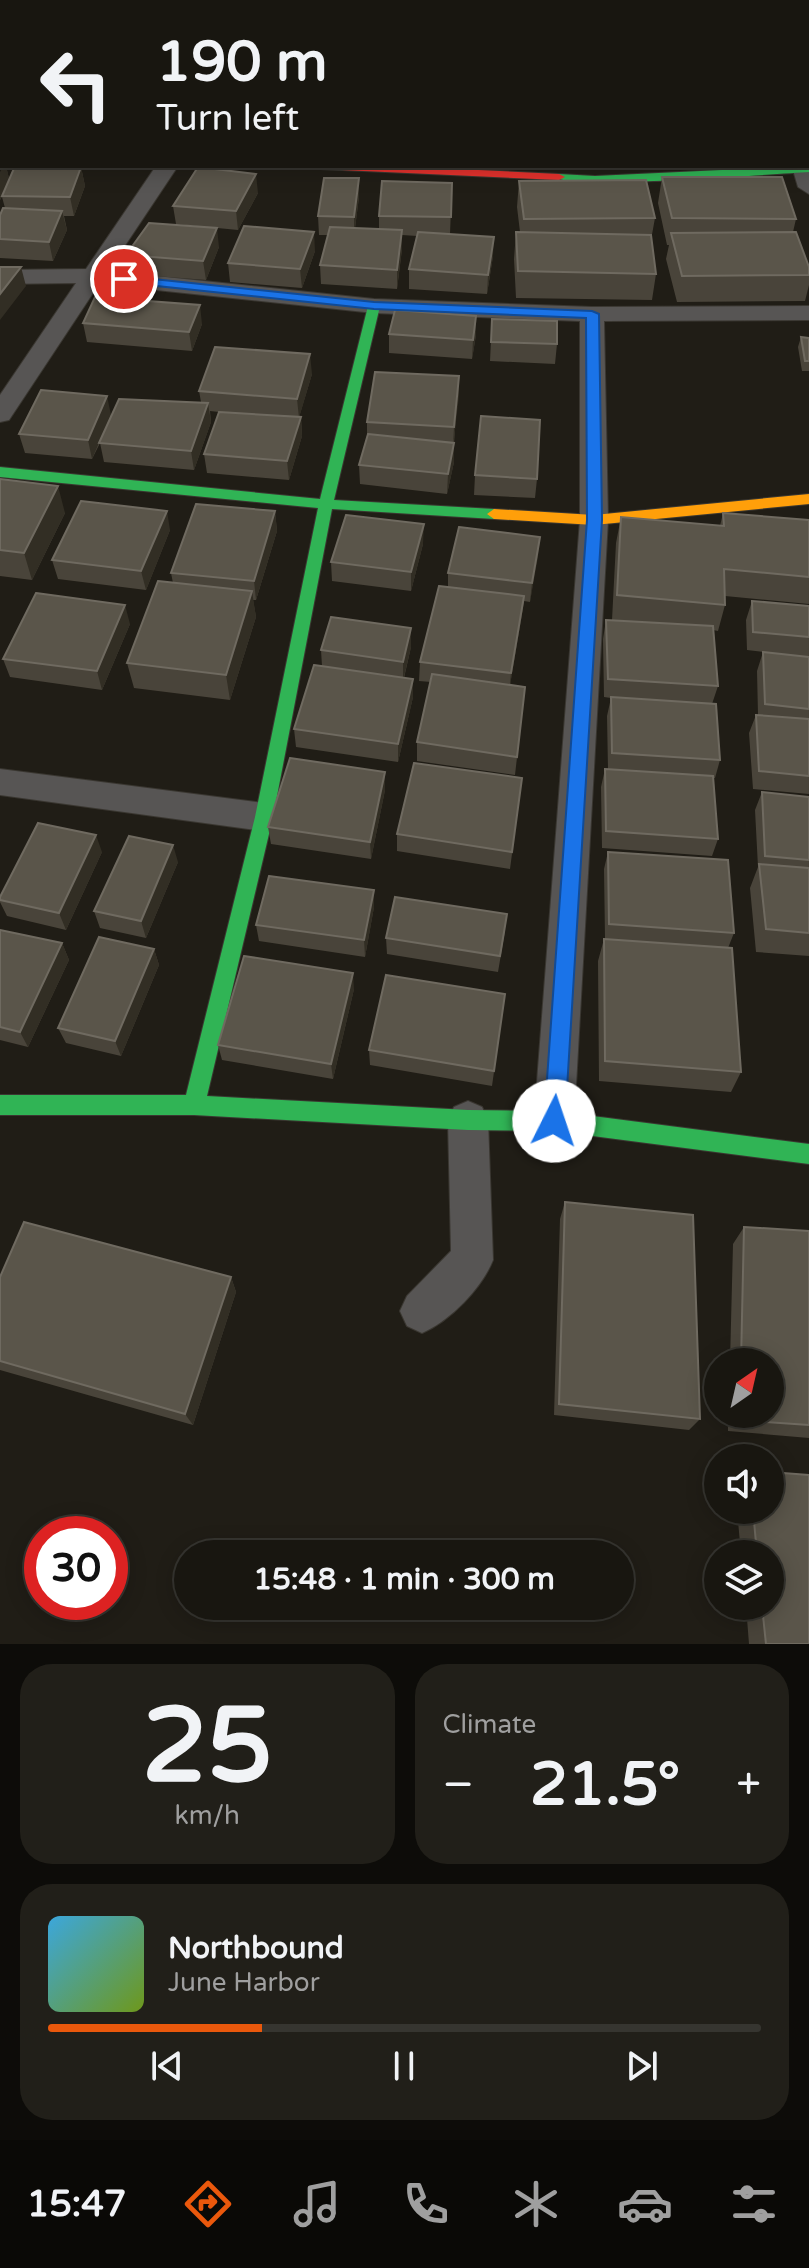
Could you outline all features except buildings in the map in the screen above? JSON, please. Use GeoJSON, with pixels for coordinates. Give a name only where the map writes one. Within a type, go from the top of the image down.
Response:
{"type":"FeatureCollection","features":[{"type":"Feature","properties":{"kind":"street"},"geometry":{"type":"LineString","coordinates":[[0,414],[166,168]]}},
{"type":"Feature","properties":{"kind":"street"},"geometry":{"type":"LineString","coordinates":[[400,168],[599,173],[780,169],[807,175]]}},
{"type":"Feature","properties":{"kind":"street"},"geometry":{"type":"LineString","coordinates":[[0,277],[92,276],[374,306],[592,314],[809,313]]}},
{"type":"Feature","properties":{"kind":"street"},"geometry":{"type":"LineString","coordinates":[[194,1105],[264,817],[326,504],[374,306]]}},
{"type":"Feature","properties":{"kind":"street"},"geometry":{"type":"LineString","coordinates":[[554,1121],[594,520],[592,314]]}},
{"type":"Feature","properties":{"kind":"street"},"geometry":{"type":"LineString","coordinates":[[0,472],[326,504],[594,520],[809,499]]}},
{"type":"Feature","properties":{"kind":"street"},"geometry":{"type":"LineString","coordinates":[[0,782],[264,817]]}},
{"type":"Feature","properties":{"kind":"street"},"geometry":{"type":"LineString","coordinates":[[0,1105],[194,1105],[468,1120],[554,1121],[809,1154]]}},
{"type":"Feature","properties":{"kind":"street"},"geometry":{"type":"LineString","coordinates":[[422,1311],[472,1260],[468,1120]]}},
{"type":"Feature","properties":{"kind":"traffic: fast"},"geometry":{"type":"LineString","coordinates":[[559,177],[595,179],[809,169]]}},
{"type":"Feature","properties":{"kind":"traffic: fast"},"geometry":{"type":"LineString","coordinates":[[194,1105],[264,817],[326,504],[374,306]]}},
{"type":"Feature","properties":{"kind":"traffic: fast"},"geometry":{"type":"LineString","coordinates":[[0,472],[326,504],[494,514]]}},
{"type":"Feature","properties":{"kind":"traffic: fast"},"geometry":{"type":"LineString","coordinates":[[0,1105],[194,1105],[468,1120],[554,1121],[809,1154]]}},
{"type":"Feature","properties":{"kind":"traffic: slow"},"geometry":{"type":"LineString","coordinates":[[494,514],[594,520],[809,499]]}},
{"type":"Feature","properties":{"kind":"traffic: jam"},"geometry":{"type":"LineString","coordinates":[[363,168],[559,177]]}},
{"type":"Feature","properties":{"kind":"route"},"geometry":{"type":"LineString","coordinates":[[124,279],[374,306],[592,314],[594,520],[554,1121]]}}]}
